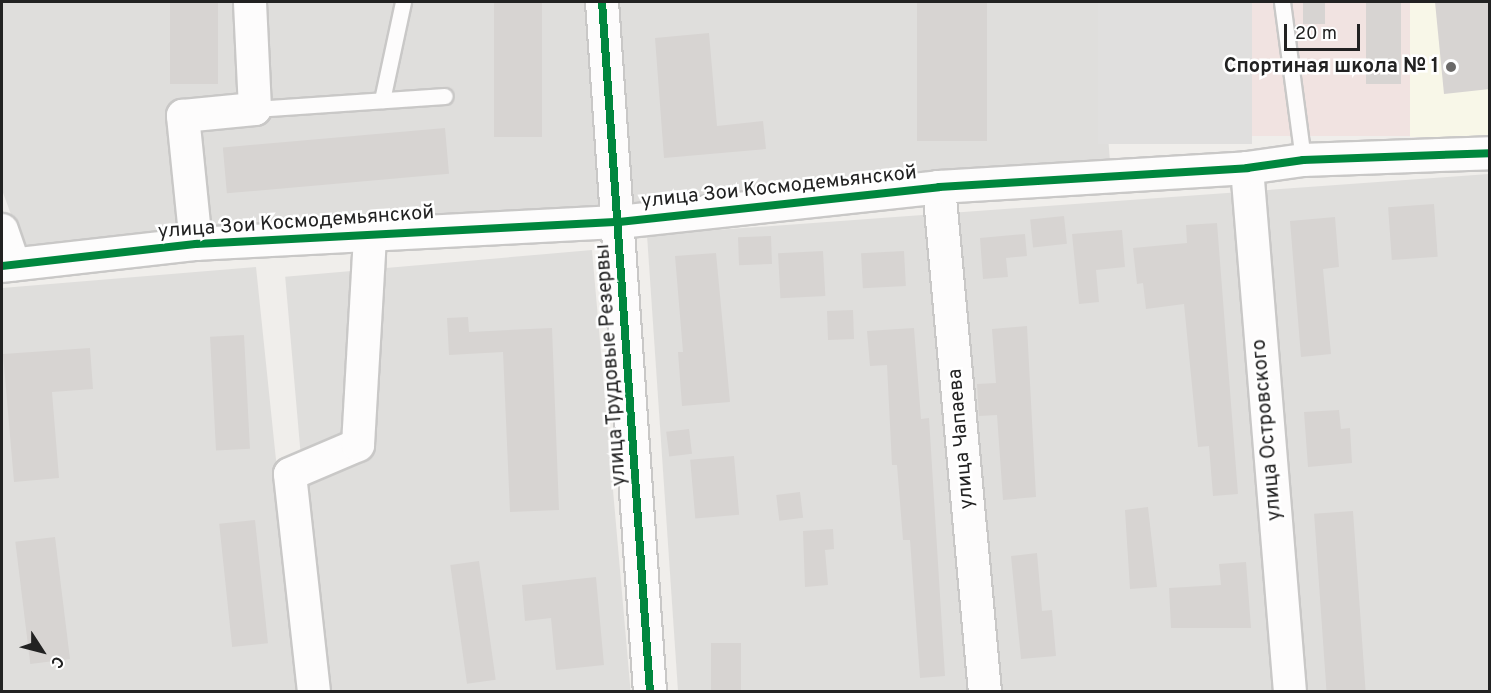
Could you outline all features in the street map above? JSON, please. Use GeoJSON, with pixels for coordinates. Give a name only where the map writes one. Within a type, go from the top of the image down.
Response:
{"type":"FeatureCollection","features":[{"type":"Feature","properties":{"kind":"street"},"geometry":{"type":"LineString","coordinates":[[196,244],[183,116],[255,109],[250,2]]}},
{"type":"Feature","properties":{"kind":"street","name":"улица Трудовые Резервы"},"geometry":{"type":"LineString","coordinates":[[602,2],[650,692]]}},
{"type":"Feature","properties":{"kind":"street","name":"улица Зои Космодемьянской"},"geometry":{"type":"LineString","coordinates":[[8,265],[196,244],[619,222],[939,187],[1246,168],[1303,160],[1490,153]]}},
{"type":"Feature","properties":{"kind":"street","name":"улица Островского"},"geometry":{"type":"LineString","coordinates":[[1246,168],[1290,692]]}},
{"type":"Feature","properties":{"kind":"street","name":"улица Чапаева"},"geometry":{"type":"LineString","coordinates":[[939,187],[985,692]]}},
{"type":"Feature","properties":{"kind":"street"},"geometry":{"type":"LineString","coordinates":[[2,230],[8,265]]}},
{"type":"Feature","properties":{"kind":"street"},"geometry":{"type":"LineString","coordinates":[[314,692],[290,474],[358,445],[370,234]]}},
{"type":"Feature","properties":{"kind":"lane"},"geometry":{"type":"LineString","coordinates":[[382,100],[403,2]]}},
{"type":"Feature","properties":{"kind":"lane"},"geometry":{"type":"LineString","coordinates":[[1282,2],[1303,160]]}},
{"type":"Feature","properties":{"kind":"lane"},"geometry":{"type":"LineString","coordinates":[[255,109],[445,96]]}},
{"type":"Feature","properties":{"kind":"shaded area"},"geometry":{"type":"Polygon","coordinates":[[[2,2],[584,2],[599,211],[24,250],[2,190],[2,2]]]}},
{"type":"Feature","properties":{"kind":"shaded area"},"geometry":{"type":"Polygon","coordinates":[[[615,2],[1098,2],[1110,162],[631,205],[615,2]]]}},
{"type":"Feature","properties":{"kind":"shaded area"},"geometry":{"type":"Polygon","coordinates":[[[1098,2],[1252,2],[1252,144],[1098,144],[1098,2]]]}},
{"type":"Feature","properties":{"kind":"shaded area"},"geometry":{"type":"Polygon","coordinates":[[[1252,2],[1410,2],[1410,136],[1252,136],[1252,2]]]}},
{"type":"Feature","properties":{"kind":"shaded area","name":"Спортиная школа № 1"},"geometry":{"type":"Polygon","coordinates":[[[1410,2],[1489,2],[1489,137],[1410,137],[1410,2]]]}},
{"type":"Feature","properties":{"kind":"shaded area"},"geometry":{"type":"Polygon","coordinates":[[[1489,174],[1489,691],[678,691],[647,235],[1489,174]]]}},
{"type":"Feature","properties":{"kind":"shaded area"},"geometry":{"type":"Polygon","coordinates":[[[592,250],[631,690],[321,692],[285,277],[592,250]]]}},
{"type":"Feature","properties":{"kind":"shaded area"},"geometry":{"type":"Polygon","coordinates":[[[256,267],[300,691],[2,692],[2,288],[256,267]]]}},
{"type":"Feature","properties":{"kind":"building"},"geometry":{"type":"Polygon","coordinates":[[[170,2],[218,2],[218,84],[170,84],[170,2]]]}},
{"type":"Feature","properties":{"kind":"building"},"geometry":{"type":"Polygon","coordinates":[[[494,2],[542,2],[542,137],[494,137],[494,2]]]}},
{"type":"Feature","properties":{"kind":"building"},"geometry":{"type":"Polygon","coordinates":[[[917,2],[987,2],[987,141],[917,141],[917,2]]]}},
{"type":"Feature","properties":{"kind":"building"},"geometry":{"type":"Polygon","coordinates":[[[1303,2],[1325,2],[1325,24],[1303,24],[1303,2]]]}},
{"type":"Feature","properties":{"kind":"building"},"geometry":{"type":"Polygon","coordinates":[[[1366,2],[1401,2],[1401,84],[1366,84],[1366,2]]]}},
{"type":"Feature","properties":{"kind":"building"},"geometry":{"type":"Polygon","coordinates":[[[1435,2],[1490,2],[1490,89],[1444,94],[1435,2]]]}},
{"type":"Feature","properties":{"kind":"building"},"geometry":{"type":"Polygon","coordinates":[[[709,33],[717,126],[763,121],[766,149],[664,158],[655,38],[709,33]]]}},
{"type":"Feature","properties":{"kind":"building"},"geometry":{"type":"Polygon","coordinates":[[[445,128],[449,174],[227,193],[223,147],[445,128]]]}},
{"type":"Feature","properties":{"kind":"building"},"geometry":{"type":"Polygon","coordinates":[[[1434,204],[1438,257],[1392,260],[1388,207],[1434,204]]]}},
{"type":"Feature","properties":{"kind":"building"},"geometry":{"type":"Polygon","coordinates":[[[1064,216],[1067,244],[1033,247],[1030,220],[1064,216]]]}},
{"type":"Feature","properties":{"kind":"building"},"geometry":{"type":"Polygon","coordinates":[[[1335,217],[1339,267],[1323,269],[1331,354],[1301,357],[1290,221],[1335,217]]]}},
{"type":"Feature","properties":{"kind":"building"},"geometry":{"type":"Polygon","coordinates":[[[1217,223],[1238,494],[1213,496],[1209,446],[1198,447],[1184,304],[1146,309],[1143,283],[1137,284],[1133,248],[1187,243],[1186,225],[1217,223]]]}},
{"type":"Feature","properties":{"kind":"building"},"geometry":{"type":"Polygon","coordinates":[[[1122,230],[1125,267],[1096,270],[1099,302],[1079,304],[1072,234],[1122,230]]]}},
{"type":"Feature","properties":{"kind":"building"},"geometry":{"type":"Polygon","coordinates":[[[1025,234],[1027,256],[1006,258],[1008,277],[983,279],[980,238],[1025,234]]]}},
{"type":"Feature","properties":{"kind":"building"},"geometry":{"type":"Polygon","coordinates":[[[771,236],[772,264],[739,265],[738,237],[771,236]]]}},
{"type":"Feature","properties":{"kind":"building"},"geometry":{"type":"Polygon","coordinates":[[[823,251],[825,296],[780,298],[778,253],[823,251]]]}},
{"type":"Feature","properties":{"kind":"building"},"geometry":{"type":"Polygon","coordinates":[[[904,251],[906,286],[863,288],[861,253],[904,251]]]}},
{"type":"Feature","properties":{"kind":"building"},"geometry":{"type":"Polygon","coordinates":[[[716,253],[730,402],[682,406],[678,352],[683,352],[675,256],[716,253]]]}},
{"type":"Feature","properties":{"kind":"building"},"geometry":{"type":"Polygon","coordinates":[[[853,310],[854,339],[828,340],[827,311],[853,310]]]}},
{"type":"Feature","properties":{"kind":"building"},"geometry":{"type":"Polygon","coordinates":[[[468,317],[469,332],[552,328],[559,510],[510,512],[503,352],[449,355],[447,318],[468,317]]]}},
{"type":"Feature","properties":{"kind":"building"},"geometry":{"type":"Polygon","coordinates":[[[1027,326],[1036,497],[1003,500],[997,415],[979,416],[977,384],[996,383],[992,329],[1027,326]]]}},
{"type":"Feature","properties":{"kind":"building"},"geometry":{"type":"Polygon","coordinates":[[[914,328],[921,419],[929,418],[945,676],[920,678],[910,540],[903,540],[897,465],[892,465],[887,365],[870,366],[867,331],[914,328]]]}},
{"type":"Feature","properties":{"kind":"building"},"geometry":{"type":"Polygon","coordinates":[[[244,335],[250,449],[216,451],[210,337],[244,335]]]}},
{"type":"Feature","properties":{"kind":"building"},"geometry":{"type":"Polygon","coordinates":[[[90,348],[93,389],[52,392],[59,478],[14,482],[3,354],[90,348]]]}},
{"type":"Feature","properties":{"kind":"building"},"geometry":{"type":"Polygon","coordinates":[[[1339,410],[1341,429],[1350,428],[1352,463],[1308,467],[1304,412],[1339,410]]]}},
{"type":"Feature","properties":{"kind":"building"},"geometry":{"type":"Polygon","coordinates":[[[689,429],[692,454],[669,457],[666,432],[689,429]]]}},
{"type":"Feature","properties":{"kind":"building"},"geometry":{"type":"Polygon","coordinates":[[[734,456],[739,515],[695,519],[690,460],[734,456]]]}},
{"type":"Feature","properties":{"kind":"building"},"geometry":{"type":"Polygon","coordinates":[[[800,492],[803,518],[779,521],[776,495],[800,492]]]}},
{"type":"Feature","properties":{"kind":"building"},"geometry":{"type":"Polygon","coordinates":[[[1148,507],[1157,587],[1130,589],[1125,510],[1148,507]]]}},
{"type":"Feature","properties":{"kind":"building"},"geometry":{"type":"Polygon","coordinates":[[[1353,511],[1366,692],[1327,692],[1314,514],[1353,511]]]}},
{"type":"Feature","properties":{"kind":"building"},"geometry":{"type":"Polygon","coordinates":[[[255,520],[268,643],[232,647],[219,524],[255,520]]]}},
{"type":"Feature","properties":{"kind":"building"},"geometry":{"type":"Polygon","coordinates":[[[833,529],[834,549],[825,550],[828,585],[805,587],[803,531],[833,529]]]}},
{"type":"Feature","properties":{"kind":"building"},"geometry":{"type":"Polygon","coordinates":[[[55,537],[70,659],[30,664],[15,542],[55,537]]]}},
{"type":"Feature","properties":{"kind":"building"},"geometry":{"type":"Polygon","coordinates":[[[1037,553],[1042,611],[1052,610],[1056,656],[1021,659],[1011,556],[1037,553]]]}},
{"type":"Feature","properties":{"kind":"building"},"geometry":{"type":"Polygon","coordinates":[[[479,561],[496,680],[467,684],[450,565],[479,561]]]}},
{"type":"Feature","properties":{"kind":"building"},"geometry":{"type":"Polygon","coordinates":[[[1246,562],[1251,628],[1171,628],[1169,588],[1221,585],[1219,564],[1246,562]]]}},
{"type":"Feature","properties":{"kind":"building"},"geometry":{"type":"Polygon","coordinates":[[[596,577],[604,665],[556,670],[551,618],[525,621],[522,585],[596,577]]]}},
{"type":"Feature","properties":{"kind":"building"},"geometry":{"type":"Polygon","coordinates":[[[711,643],[741,643],[741,692],[711,692],[711,643]]]}},
{"type":"Feature","properties":{"kind":"cycle path"},"geometry":{"type":"LineString","coordinates":[[602,2],[650,692]]}},
{"type":"Feature","properties":{"kind":"cycle path"},"geometry":{"type":"LineString","coordinates":[[2,266],[196,244],[619,222],[939,187],[1247,168],[1303,160],[1490,153]]}},
{"type":"Feature","properties":{"kind":"place","name":"Спортиная школа № 1"},"geometry":{"type":"Point","coordinates":[1451,67]}}]}
